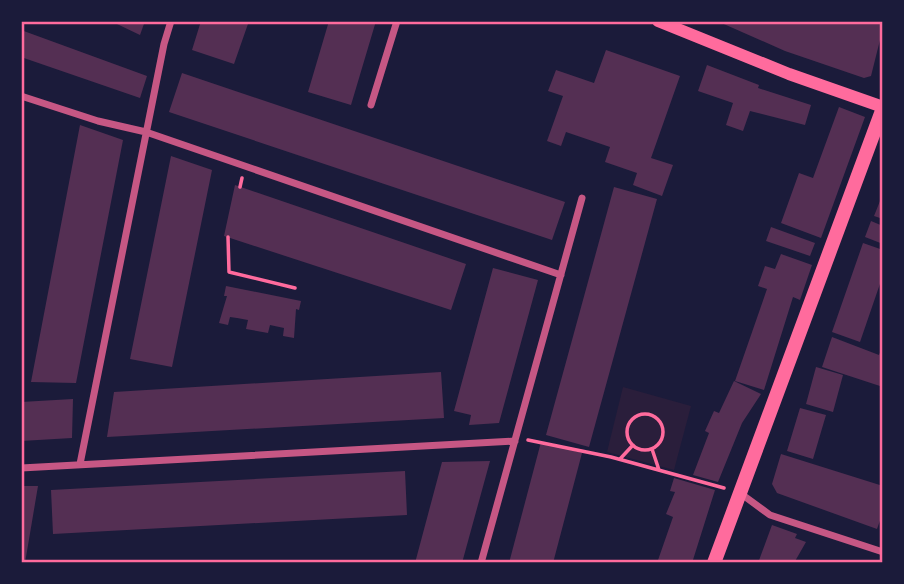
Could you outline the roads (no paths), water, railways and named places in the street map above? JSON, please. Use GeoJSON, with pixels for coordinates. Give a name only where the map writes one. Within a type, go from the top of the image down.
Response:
{"type":"FeatureCollection","features":[{"type":"Feature","properties":{"kind":"highway"},"geometry":{"type":"LineString","coordinates":[[714,563],[883,108]]}},
{"type":"Feature","properties":{"kind":"main road"},"geometry":{"type":"LineString","coordinates":[[658,21],[789,74],[883,108]]}},
{"type":"Feature","properties":{"kind":"street"},"geometry":{"type":"LineString","coordinates":[[80,464],[146,132],[172,21]]}},
{"type":"Feature","properties":{"kind":"street"},"geometry":{"type":"LineString","coordinates":[[371,105],[397,21]]}},
{"type":"Feature","properties":{"kind":"street"},"geometry":{"type":"LineString","coordinates":[[21,96],[98,121],[146,132],[561,275]]}},
{"type":"Feature","properties":{"kind":"street"},"geometry":{"type":"LineString","coordinates":[[481,563],[582,198]]}},
{"type":"Feature","properties":{"kind":"street"},"geometry":{"type":"LineString","coordinates":[[21,468],[515,441]]}},
{"type":"Feature","properties":{"kind":"street"},"geometry":{"type":"LineString","coordinates":[[739,493],[770,516],[883,552]]}}]}
